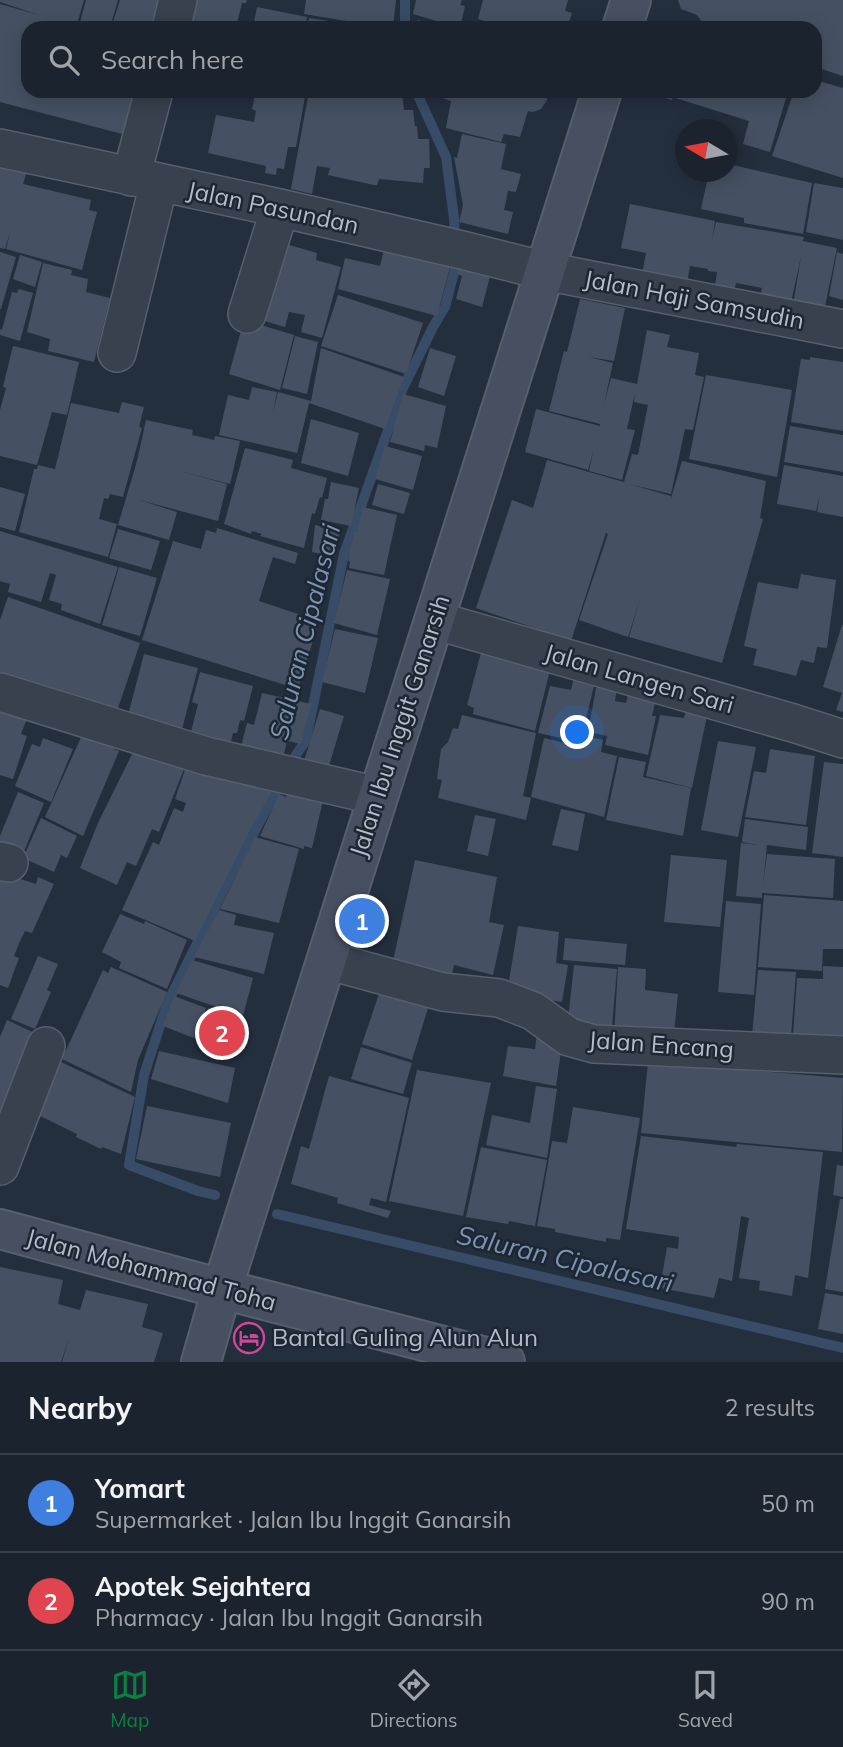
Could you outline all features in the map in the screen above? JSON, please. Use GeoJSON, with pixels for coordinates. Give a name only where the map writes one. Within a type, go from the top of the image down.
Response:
{"type":"FeatureCollection","features":[{"type":"Feature","properties":{"kind":"main road"},"geometry":{"type":"LineString","coordinates":[[624,21],[631,0]]}},
{"type":"Feature","properties":{"kind":"main road","name":"Jalan Ibu Inggit Ganarsih"},"geometry":{"type":"LineString","coordinates":[[201,1362],[600,98]]}},
{"type":"Feature","properties":{"kind":"main road","name":"Jalan Mohammad Toha"},"geometry":{"type":"LineString","coordinates":[[0,1229],[505,1362]]}},
{"type":"Feature","properties":{"kind":"street"},"geometry":{"type":"LineString","coordinates":[[173,21],[178,0]]}},
{"type":"Feature","properties":{"kind":"street"},"geometry":{"type":"LineString","coordinates":[[117,353],[145,180],[153,98]]}},
{"type":"Feature","properties":{"kind":"street","name":"Jalan Pasundan"},"geometry":{"type":"LineString","coordinates":[[0,148],[280,208],[545,271]]}},
{"type":"Feature","properties":{"kind":"street"},"geometry":{"type":"LineString","coordinates":[[247,314],[280,208]]}},
{"type":"Feature","properties":{"kind":"street","name":"Jalan Haji Samsudin"},"geometry":{"type":"LineString","coordinates":[[545,271],[843,329]]}},
{"type":"Feature","properties":{"kind":"street","name":"Jalan Langen Sari"},"geometry":{"type":"LineString","coordinates":[[434,620],[843,739]]}},
{"type":"Feature","properties":{"kind":"street"},"geometry":{"type":"LineString","coordinates":[[0,692],[206,756],[378,796]]}},
{"type":"Feature","properties":{"kind":"street","name":"Jalan Encang"},"geometry":{"type":"LineString","coordinates":[[326,960],[443,992],[499,998],[533,1011],[569,1037],[594,1044],[843,1055]]}},
{"type":"Feature","properties":{"kind":"street"},"geometry":{"type":"LineString","coordinates":[[0,1166],[46,1046]]}},
{"type":"Feature","properties":{"kind":"building"},"geometry":{"type":"Polygon","coordinates":[[[84,0],[78,21],[21,21],[21,98],[140,98],[130,136],[0,102],[0,4],[39,15],[0,2],[84,0]]]}},
{"type":"Feature","properties":{"kind":"building"},"geometry":{"type":"Polygon","coordinates":[[[86,0],[118,0],[112,21],[80,21],[86,0]]]}},
{"type":"Feature","properties":{"kind":"building"},"geometry":{"type":"Polygon","coordinates":[[[120,0],[171,0],[169,21],[113,21],[120,0]]]}},
{"type":"Feature","properties":{"kind":"building"},"geometry":{"type":"Polygon","coordinates":[[[189,0],[247,0],[242,3],[238,21],[184,21],[189,0]]]}},
{"type":"Feature","properties":{"kind":"building"},"geometry":{"type":"Polygon","coordinates":[[[306,0],[396,0],[394,21],[347,21],[304,14],[306,0]]]}},
{"type":"Feature","properties":{"kind":"building"},"geometry":{"type":"Polygon","coordinates":[[[416,0],[462,0],[460,5],[465,6],[462,21],[436,21],[413,14],[416,0]]]}},
{"type":"Feature","properties":{"kind":"building"},"geometry":{"type":"Polygon","coordinates":[[[483,0],[568,0],[565,11],[572,13],[569,21],[478,19],[483,0]]]}},
{"type":"Feature","properties":{"kind":"building"},"geometry":{"type":"Polygon","coordinates":[[[678,0],[843,0],[843,76],[822,69],[822,21],[701,21],[697,15],[681,9],[678,0]]]}},
{"type":"Feature","properties":{"kind":"building"},"geometry":{"type":"Polygon","coordinates":[[[257,7],[307,17],[306,21],[254,21],[257,7]]]}},
{"type":"Feature","properties":{"kind":"building"},"geometry":{"type":"Polygon","coordinates":[[[309,18],[330,21],[308,21],[309,18]]]}},
{"type":"Feature","properties":{"kind":"building"},"geometry":{"type":"Polygon","coordinates":[[[822,82],[843,88],[843,178],[772,156],[792,98],[822,98],[822,82]]]}},
{"type":"Feature","properties":{"kind":"building"},"geometry":{"type":"Polygon","coordinates":[[[254,98],[305,98],[296,147],[288,147],[284,169],[277,168],[276,175],[265,173],[266,166],[208,153],[216,115],[254,122],[256,111],[252,109],[254,98]]]}},
{"type":"Feature","properties":{"kind":"building"},"geometry":{"type":"Polygon","coordinates":[[[308,98],[403,98],[404,110],[413,110],[418,139],[429,139],[430,168],[424,168],[423,183],[379,179],[377,185],[374,185],[328,175],[330,168],[317,166],[312,194],[291,189],[308,98]]]}},
{"type":"Feature","properties":{"kind":"building"},"geometry":{"type":"Polygon","coordinates":[[[442,98],[547,100],[541,109],[528,111],[520,137],[504,134],[501,142],[446,128],[451,101],[442,98]]]}},
{"type":"Feature","properties":{"kind":"building"},"geometry":{"type":"Polygon","coordinates":[[[675,98],[786,98],[770,152],[743,144],[749,121],[675,98]]]}},
{"type":"Feature","properties":{"kind":"building"},"geometry":{"type":"Polygon","coordinates":[[[462,134],[506,144],[501,169],[521,174],[516,192],[508,191],[504,210],[513,212],[508,234],[459,222],[463,205],[454,157],[457,158],[462,134]]]}},
{"type":"Feature","properties":{"kind":"building"},"geometry":{"type":"Polygon","coordinates":[[[738,166],[812,183],[803,234],[744,223],[744,218],[701,209],[707,182],[738,182],[738,166]]]}},
{"type":"Feature","properties":{"kind":"building"},"geometry":{"type":"Polygon","coordinates":[[[0,167],[27,171],[23,184],[91,200],[89,210],[97,212],[82,270],[6,249],[11,229],[5,249],[0,248],[0,167]]]}},
{"type":"Feature","properties":{"kind":"building"},"geometry":{"type":"Polygon","coordinates":[[[814,183],[843,188],[843,240],[806,232],[814,183]]]}},
{"type":"Feature","properties":{"kind":"building"},"geometry":{"type":"Polygon","coordinates":[[[630,204],[715,221],[712,240],[716,222],[804,237],[803,241],[837,248],[824,311],[793,305],[801,257],[790,307],[759,301],[762,288],[736,283],[733,297],[714,293],[717,272],[708,269],[690,266],[687,283],[642,275],[646,253],[621,248],[630,204]]]}},
{"type":"Feature","properties":{"kind":"building"},"geometry":{"type":"Polygon","coordinates":[[[272,240],[317,253],[316,260],[341,267],[322,338],[301,332],[305,315],[289,312],[285,327],[251,317],[272,240]]]}},
{"type":"Feature","properties":{"kind":"building"},"geometry":{"type":"Polygon","coordinates":[[[384,249],[450,267],[437,316],[338,289],[345,258],[380,266],[384,249]]]}},
{"type":"Feature","properties":{"kind":"building"},"geometry":{"type":"Polygon","coordinates":[[[0,252],[16,257],[1,309],[0,309],[0,252]]]}},
{"type":"Feature","properties":{"kind":"building"},"geometry":{"type":"Polygon","coordinates":[[[837,252],[843,254],[843,300],[829,296],[837,252]]]}},
{"type":"Feature","properties":{"kind":"building"},"geometry":{"type":"Polygon","coordinates":[[[462,254],[494,261],[482,307],[456,299],[462,276],[457,274],[462,254]]]}},
{"type":"Feature","properties":{"kind":"building"},"geometry":{"type":"Polygon","coordinates":[[[20,255],[42,262],[35,287],[13,279],[20,255]]]}},
{"type":"Feature","properties":{"kind":"building"},"geometry":{"type":"Polygon","coordinates":[[[43,263],[72,270],[71,275],[88,279],[86,292],[110,298],[94,362],[48,351],[50,339],[27,332],[43,263]]]}},
{"type":"Feature","properties":{"kind":"building"},"geometry":{"type":"Polygon","coordinates":[[[19,289],[33,293],[20,341],[0,335],[12,292],[17,293],[19,289]]]}},
{"type":"Feature","properties":{"kind":"building"},"geometry":{"type":"Polygon","coordinates":[[[338,295],[423,323],[406,374],[321,346],[338,295]]]}},
{"type":"Feature","properties":{"kind":"building"},"geometry":{"type":"Polygon","coordinates":[[[580,299],[625,308],[614,361],[589,357],[613,363],[604,404],[611,378],[637,384],[647,330],[670,335],[667,347],[699,353],[695,375],[704,377],[693,430],[685,429],[671,494],[629,484],[671,498],[682,461],[766,481],[760,518],[763,519],[722,663],[629,637],[640,599],[628,637],[579,620],[608,534],[606,533],[571,641],[476,608],[512,500],[533,508],[547,460],[624,482],[632,454],[638,455],[648,405],[634,402],[635,393],[627,429],[635,430],[622,480],[589,471],[593,452],[588,470],[525,452],[536,409],[600,426],[549,411],[580,299]]]}},
{"type":"Feature","properties":{"kind":"building"},"geometry":{"type":"Polygon","coordinates":[[[244,320],[294,335],[280,390],[229,374],[244,320]]]}},
{"type":"Feature","properties":{"kind":"building"},"geometry":{"type":"Polygon","coordinates":[[[295,336],[318,342],[307,394],[282,388],[295,336]]]}},
{"type":"Feature","properties":{"kind":"building"},"geometry":{"type":"Polygon","coordinates":[[[13,346],[79,362],[67,415],[52,412],[37,465],[0,456],[0,410],[13,346]]]}},
{"type":"Feature","properties":{"kind":"building"},"geometry":{"type":"Polygon","coordinates":[[[321,348],[404,377],[385,429],[309,403],[297,453],[219,435],[228,395],[249,400],[252,387],[277,392],[273,412],[278,392],[311,401],[321,348]]]}},
{"type":"Feature","properties":{"kind":"building"},"geometry":{"type":"Polygon","coordinates":[[[430,348],[456,356],[444,396],[418,387],[430,348]]]}},
{"type":"Feature","properties":{"kind":"building"},"geometry":{"type":"Polygon","coordinates":[[[810,357],[843,362],[843,431],[791,422],[801,359],[810,360],[810,357]]]}},
{"type":"Feature","properties":{"kind":"building"},"geometry":{"type":"Polygon","coordinates":[[[706,375],[792,390],[777,477],[689,459],[706,375]]]}},
{"type":"Feature","properties":{"kind":"building"},"geometry":{"type":"Polygon","coordinates":[[[403,394],[446,406],[437,448],[425,445],[424,451],[390,442],[403,394]]]}},
{"type":"Feature","properties":{"kind":"building"},"geometry":{"type":"Polygon","coordinates":[[[122,402],[144,407],[139,427],[142,428],[123,497],[110,494],[108,499],[104,498],[99,519],[117,524],[108,557],[19,532],[34,469],[37,469],[38,465],[55,469],[71,403],[119,413],[122,402]]]}},
{"type":"Feature","properties":{"kind":"building"},"geometry":{"type":"Polygon","coordinates":[[[311,419],[359,433],[348,476],[301,463],[311,419]]]}},
{"type":"Feature","properties":{"kind":"building"},"geometry":{"type":"Polygon","coordinates":[[[146,420],[193,430],[192,435],[214,440],[215,436],[240,441],[230,484],[179,471],[227,484],[218,521],[139,500],[177,512],[169,540],[118,525],[146,420]]]}},
{"type":"Feature","properties":{"kind":"building"},"geometry":{"type":"Polygon","coordinates":[[[790,426],[843,435],[843,472],[784,462],[790,426]]]}},
{"type":"Feature","properties":{"kind":"building"},"geometry":{"type":"Polygon","coordinates":[[[385,446],[422,456],[413,490],[375,479],[385,446]]]}},
{"type":"Feature","properties":{"kind":"building"},"geometry":{"type":"Polygon","coordinates":[[[245,448],[293,460],[291,468],[327,478],[322,498],[320,497],[315,514],[312,513],[304,548],[224,524],[245,448]]]}},
{"type":"Feature","properties":{"kind":"building"},"geometry":{"type":"Polygon","coordinates":[[[784,465],[843,476],[843,517],[817,512],[820,495],[816,511],[777,504],[784,465]]]}},
{"type":"Feature","properties":{"kind":"building"},"geometry":{"type":"Polygon","coordinates":[[[331,482],[359,488],[351,526],[321,520],[331,482]]]}},
{"type":"Feature","properties":{"kind":"building"},"geometry":{"type":"Polygon","coordinates":[[[378,484],[410,493],[404,514],[372,505],[378,484]]]}},
{"type":"Feature","properties":{"kind":"building"},"geometry":{"type":"Polygon","coordinates":[[[0,487],[25,494],[15,531],[0,527],[0,487]]]}},
{"type":"Feature","properties":{"kind":"building"},"geometry":{"type":"Polygon","coordinates":[[[363,507],[397,515],[384,575],[349,568],[354,532],[357,532],[363,507]]]}},
{"type":"Feature","properties":{"kind":"building"},"geometry":{"type":"Polygon","coordinates":[[[315,525],[340,530],[335,557],[312,552],[315,525]]]}},
{"type":"Feature","properties":{"kind":"building"},"geometry":{"type":"Polygon","coordinates":[[[217,528],[298,553],[295,564],[273,557],[259,601],[319,621],[298,689],[142,640],[173,541],[201,549],[206,530],[216,533],[217,528]]]}},
{"type":"Feature","properties":{"kind":"building"},"geometry":{"type":"Polygon","coordinates":[[[118,529],[160,541],[151,570],[109,558],[118,529]]]}},
{"type":"Feature","properties":{"kind":"building"},"geometry":{"type":"Polygon","coordinates":[[[0,531],[118,567],[100,624],[61,610],[62,604],[49,600],[56,575],[50,573],[41,602],[8,592],[10,584],[0,581],[0,531]]]}},
{"type":"Feature","properties":{"kind":"building"},"geometry":{"type":"Polygon","coordinates":[[[119,567],[157,578],[140,636],[102,625],[119,567]]]}},
{"type":"Feature","properties":{"kind":"building"},"geometry":{"type":"Polygon","coordinates":[[[347,570],[390,579],[377,635],[334,623],[347,570]]]}},
{"type":"Feature","properties":{"kind":"building"},"geometry":{"type":"Polygon","coordinates":[[[801,574],[836,580],[827,648],[817,647],[814,663],[801,660],[796,676],[753,665],[757,649],[744,646],[758,582],[798,589],[801,574]]]}},
{"type":"Feature","properties":{"kind":"building"},"geometry":{"type":"Polygon","coordinates":[[[8,597],[140,643],[113,723],[55,689],[49,707],[0,687],[0,620],[8,597]]]}},
{"type":"Feature","properties":{"kind":"building"},"geometry":{"type":"Polygon","coordinates":[[[842,625],[843,712],[836,710],[842,693],[823,687],[842,625]]]}},
{"type":"Feature","properties":{"kind":"building"},"geometry":{"type":"Polygon","coordinates":[[[335,629],[378,638],[365,693],[322,682],[335,629]]]}},
{"type":"Feature","properties":{"kind":"building"},"geometry":{"type":"Polygon","coordinates":[[[482,649],[551,666],[535,731],[473,714],[474,708],[467,705],[482,649]]]}},
{"type":"Feature","properties":{"kind":"building"},"geometry":{"type":"Polygon","coordinates":[[[144,654],[198,668],[180,737],[126,723],[144,654]]]}},
{"type":"Feature","properties":{"kind":"building"},"geometry":{"type":"Polygon","coordinates":[[[200,672],[253,686],[244,721],[240,720],[237,733],[233,733],[229,750],[189,740],[198,704],[192,702],[200,672]]]}},
{"type":"Feature","properties":{"kind":"building"},"geometry":{"type":"Polygon","coordinates":[[[574,677],[595,682],[582,735],[603,740],[601,752],[617,756],[604,817],[531,797],[544,738],[581,747],[583,739],[538,733],[550,686],[571,690],[574,677]]]}},
{"type":"Feature","properties":{"kind":"building"},"geometry":{"type":"Polygon","coordinates":[[[598,677],[618,681],[615,701],[626,703],[629,690],[657,695],[652,716],[656,716],[648,755],[605,745],[607,736],[588,732],[598,677]]]}},
{"type":"Feature","properties":{"kind":"building"},"geometry":{"type":"Polygon","coordinates":[[[262,693],[311,704],[301,744],[287,741],[283,758],[241,747],[247,723],[254,725],[262,693]]]}},
{"type":"Feature","properties":{"kind":"building"},"geometry":{"type":"Polygon","coordinates":[[[0,707],[28,716],[21,734],[27,736],[13,779],[0,775],[0,707]]]}},
{"type":"Feature","properties":{"kind":"building"},"geometry":{"type":"Polygon","coordinates":[[[687,707],[708,711],[692,788],[646,776],[660,715],[684,718],[687,707]]]}},
{"type":"Feature","properties":{"kind":"building"},"geometry":{"type":"Polygon","coordinates":[[[320,709],[344,716],[328,769],[304,761],[320,709]]]}},
{"type":"Feature","properties":{"kind":"building"},"geometry":{"type":"Polygon","coordinates":[[[462,715],[536,733],[523,796],[531,798],[526,820],[438,798],[442,780],[437,779],[441,749],[448,742],[453,728],[458,729],[462,715]]]}},
{"type":"Feature","properties":{"kind":"building"},"geometry":{"type":"Polygon","coordinates":[[[83,733],[115,745],[114,749],[119,751],[83,836],[45,817],[83,733]]]}},
{"type":"Feature","properties":{"kind":"building"},"geometry":{"type":"Polygon","coordinates":[[[43,738],[73,749],[51,802],[15,786],[32,744],[40,747],[43,738]]]}},
{"type":"Feature","properties":{"kind":"building"},"geometry":{"type":"Polygon","coordinates":[[[718,741],[756,747],[738,837],[701,830],[718,741]]]}},
{"type":"Feature","properties":{"kind":"building"},"geometry":{"type":"Polygon","coordinates":[[[770,749],[815,756],[806,825],[745,817],[754,771],[766,773],[770,749]]]}},
{"type":"Feature","properties":{"kind":"building"},"geometry":{"type":"Polygon","coordinates":[[[134,750],[184,769],[159,832],[152,829],[136,866],[127,862],[117,885],[80,868],[98,823],[134,750]]]}},
{"type":"Feature","properties":{"kind":"building"},"geometry":{"type":"Polygon","coordinates":[[[619,757],[646,762],[643,777],[691,788],[683,836],[606,820],[619,757]]]}},
{"type":"Feature","properties":{"kind":"building"},"geometry":{"type":"Polygon","coordinates":[[[188,761],[277,782],[195,941],[122,910],[153,842],[159,845],[174,808],[183,812],[186,803],[175,799],[188,761]]]}},
{"type":"Feature","properties":{"kind":"building"},"geometry":{"type":"Polygon","coordinates":[[[824,762],[843,764],[843,857],[812,853],[824,762]]]}},
{"type":"Feature","properties":{"kind":"building"},"geometry":{"type":"Polygon","coordinates":[[[291,783],[325,792],[312,848],[304,846],[304,849],[260,836],[279,794],[286,797],[291,783]]]}},
{"type":"Feature","properties":{"kind":"building"},"geometry":{"type":"Polygon","coordinates":[[[18,792],[44,803],[19,863],[0,855],[0,836],[18,792]]]}},
{"type":"Feature","properties":{"kind":"building"},"geometry":{"type":"Polygon","coordinates":[[[561,809],[585,814],[578,851],[552,845],[561,809]]]}},
{"type":"Feature","properties":{"kind":"building"},"geometry":{"type":"Polygon","coordinates":[[[475,815],[496,819],[488,856],[467,851],[475,815]]]}},
{"type":"Feature","properties":{"kind":"building"},"geometry":{"type":"Polygon","coordinates":[[[41,818],[77,836],[67,858],[61,855],[54,872],[23,858],[41,818]]]}},
{"type":"Feature","properties":{"kind":"building"},"geometry":{"type":"Polygon","coordinates":[[[745,819],[808,827],[806,850],[767,845],[763,885],[767,854],[835,859],[833,898],[762,893],[762,898],[736,896],[741,843],[758,845],[742,842],[745,819]]]}},
{"type":"Feature","properties":{"kind":"building"},"geometry":{"type":"Polygon","coordinates":[[[255,837],[299,849],[279,923],[220,909],[255,837]]]}},
{"type":"Feature","properties":{"kind":"building"},"geometry":{"type":"Polygon","coordinates":[[[671,855],[727,860],[720,927],[664,922],[671,855]]]}},
{"type":"Feature","properties":{"kind":"building"},"geometry":{"type":"Polygon","coordinates":[[[415,860],[497,877],[489,922],[504,925],[493,975],[454,965],[449,989],[390,975],[415,860]]]}},
{"type":"Feature","properties":{"kind":"building"},"geometry":{"type":"Polygon","coordinates":[[[11,876],[36,884],[38,877],[54,884],[32,933],[25,931],[20,941],[14,956],[19,958],[8,988],[0,985],[0,877],[11,876]]]}},
{"type":"Feature","properties":{"kind":"building"},"geometry":{"type":"Polygon","coordinates":[[[764,895],[843,901],[843,949],[823,949],[822,971],[758,967],[764,895]]]}},
{"type":"Feature","properties":{"kind":"building"},"geometry":{"type":"Polygon","coordinates":[[[726,901],[761,904],[754,995],[718,992],[726,901]]]}},
{"type":"Feature","properties":{"kind":"building"},"geometry":{"type":"Polygon","coordinates":[[[219,910],[236,915],[234,925],[274,933],[264,974],[194,957],[219,910]]]}},
{"type":"Feature","properties":{"kind":"building"},"geometry":{"type":"Polygon","coordinates":[[[120,914],[144,924],[145,921],[187,940],[167,989],[119,968],[121,962],[102,952],[120,914]]]}},
{"type":"Feature","properties":{"kind":"building"},"geometry":{"type":"Polygon","coordinates":[[[518,926],[559,932],[556,963],[568,965],[562,1002],[507,993],[518,926]]]}},
{"type":"Feature","properties":{"kind":"building"},"geometry":{"type":"Polygon","coordinates":[[[565,938],[627,944],[625,965],[563,960],[565,938]]]}},
{"type":"Feature","properties":{"kind":"building"},"geometry":{"type":"Polygon","coordinates":[[[38,956],[58,964],[47,990],[51,992],[35,1029],[11,1019],[38,956]]]}},
{"type":"Feature","properties":{"kind":"building"},"geometry":{"type":"Polygon","coordinates":[[[192,960],[253,978],[243,1016],[176,993],[192,960]]]}},
{"type":"Feature","properties":{"kind":"building"},"geometry":{"type":"Polygon","coordinates":[[[574,965],[617,969],[611,1037],[567,1029],[574,965]]]}},
{"type":"Feature","properties":{"kind":"building"},"geometry":{"type":"Polygon","coordinates":[[[823,966],[843,967],[843,1052],[792,1050],[797,978],[823,979],[823,966]]]}},
{"type":"Feature","properties":{"kind":"building"},"geometry":{"type":"Polygon","coordinates":[[[111,967],[167,992],[138,1060],[131,1092],[62,1059],[103,970],[108,973],[111,967]]]}},
{"type":"Feature","properties":{"kind":"building"},"geometry":{"type":"Polygon","coordinates":[[[618,967],[646,969],[645,990],[678,994],[673,1043],[614,1037],[618,967]]]}},
{"type":"Feature","properties":{"kind":"building"},"geometry":{"type":"Polygon","coordinates":[[[758,970],[796,972],[790,1049],[751,1047],[758,970]]]}},
{"type":"Feature","properties":{"kind":"building"},"geometry":{"type":"Polygon","coordinates":[[[380,991],[429,1005],[412,1060],[362,1044],[380,991]]]}},
{"type":"Feature","properties":{"kind":"building"},"geometry":{"type":"Polygon","coordinates":[[[174,996],[206,1008],[198,1036],[208,1008],[242,1019],[231,1051],[196,1041],[163,1026],[174,996]]]}},
{"type":"Feature","properties":{"kind":"building"},"geometry":{"type":"Polygon","coordinates":[[[7,1020],[45,1038],[0,1115],[0,1037],[7,1020]]]}},
{"type":"Feature","properties":{"kind":"building"},"geometry":{"type":"Polygon","coordinates":[[[537,1034],[563,1038],[556,1086],[503,1076],[508,1046],[535,1049],[537,1034]]]}},
{"type":"Feature","properties":{"kind":"building"},"geometry":{"type":"Polygon","coordinates":[[[361,1047],[412,1063],[403,1094],[351,1079],[361,1047]]]}},
{"type":"Feature","properties":{"kind":"building"},"geometry":{"type":"Polygon","coordinates":[[[159,1051],[235,1068],[228,1103],[151,1079],[159,1051]]]}},
{"type":"Feature","properties":{"kind":"building"},"geometry":{"type":"Polygon","coordinates":[[[61,1062],[135,1097],[121,1154],[102,1147],[101,1149],[38,1115],[61,1062]]]}},
{"type":"Feature","properties":{"kind":"building"},"geometry":{"type":"Polygon","coordinates":[[[648,1062],[843,1078],[842,1152],[641,1133],[648,1062]]]}},
{"type":"Feature","properties":{"kind":"building"},"geometry":{"type":"Polygon","coordinates":[[[417,1070],[491,1083],[463,1216],[389,1201],[417,1070]]]}},
{"type":"Feature","properties":{"kind":"building"},"geometry":{"type":"Polygon","coordinates":[[[329,1076],[409,1098],[386,1202],[371,1198],[369,1205],[391,1211],[388,1218],[337,1203],[338,1198],[291,1184],[301,1146],[309,1149],[329,1076]]]}},
{"type":"Feature","properties":{"kind":"building"},"geometry":{"type":"Polygon","coordinates":[[[536,1086],[557,1089],[547,1158],[486,1145],[492,1115],[530,1123],[536,1086]]]}},
{"type":"Feature","properties":{"kind":"building"},"geometry":{"type":"Polygon","coordinates":[[[147,1106],[231,1123],[220,1177],[136,1159],[147,1106]]]}},
{"type":"Feature","properties":{"kind":"building"},"geometry":{"type":"Polygon","coordinates":[[[573,1107],[640,1118],[620,1240],[606,1238],[606,1242],[537,1226],[552,1141],[567,1143],[573,1107]]]}},
{"type":"Feature","properties":{"kind":"building"},"geometry":{"type":"Polygon","coordinates":[[[641,1136],[736,1147],[737,1144],[823,1152],[808,1278],[795,1275],[792,1296],[759,1290],[760,1281],[739,1278],[749,1218],[741,1216],[732,1281],[719,1278],[714,1298],[660,1288],[667,1247],[678,1249],[679,1237],[626,1229],[641,1136]]]}},
{"type":"Feature","properties":{"kind":"building"},"geometry":{"type":"Polygon","coordinates":[[[481,1147],[547,1160],[535,1226],[466,1217],[481,1147]]]}},
{"type":"Feature","properties":{"kind":"building"},"geometry":{"type":"Polygon","coordinates":[[[837,1165],[843,1166],[843,1197],[833,1195],[837,1165]]]}},
{"type":"Feature","properties":{"kind":"building"},"geometry":{"type":"Polygon","coordinates":[[[840,1199],[843,1199],[843,1292],[825,1289],[840,1199]]]}},
{"type":"Feature","properties":{"kind":"building"},"geometry":{"type":"Polygon","coordinates":[[[0,1267],[63,1280],[58,1304],[80,1310],[86,1290],[148,1304],[142,1327],[163,1333],[154,1362],[62,1362],[69,1338],[61,1362],[0,1362],[0,1267]]]}},
{"type":"Feature","properties":{"kind":"building"},"geometry":{"type":"Polygon","coordinates":[[[825,1293],[843,1296],[843,1334],[818,1329],[825,1293]]]}},
{"type":"Feature","properties":{"kind":"waterway","name":"Saluran Cipalasari"},"geometry":{"type":"LineString","coordinates":[[405,0],[405,21]]}},
{"type":"Feature","properties":{"kind":"waterway","name":"Saluran Cipalasari"},"geometry":{"type":"LineString","coordinates":[[215,1195],[129,1165],[144,1075],[167,1004],[228,881],[306,740],[344,554],[403,388],[445,307],[456,265],[454,218],[446,157],[419,98]]}},
{"type":"Feature","properties":{"kind":"waterway","name":"Saluran Cipalasari"},"geometry":{"type":"LineString","coordinates":[[277,1214],[843,1348]]}},
{"type":"Feature","properties":{"kind":"place","name":"Yomart"},"geometry":{"type":"Point","coordinates":[362,921]}},
{"type":"Feature","properties":{"kind":"place","name":"Apotek Sejahtera"},"geometry":{"type":"Point","coordinates":[222,1033]}},
{"type":"Feature","properties":{"kind":"place","name":"Bantal Guling Alun Alun"},"geometry":{"type":"Point","coordinates":[249,1338]}}]}
